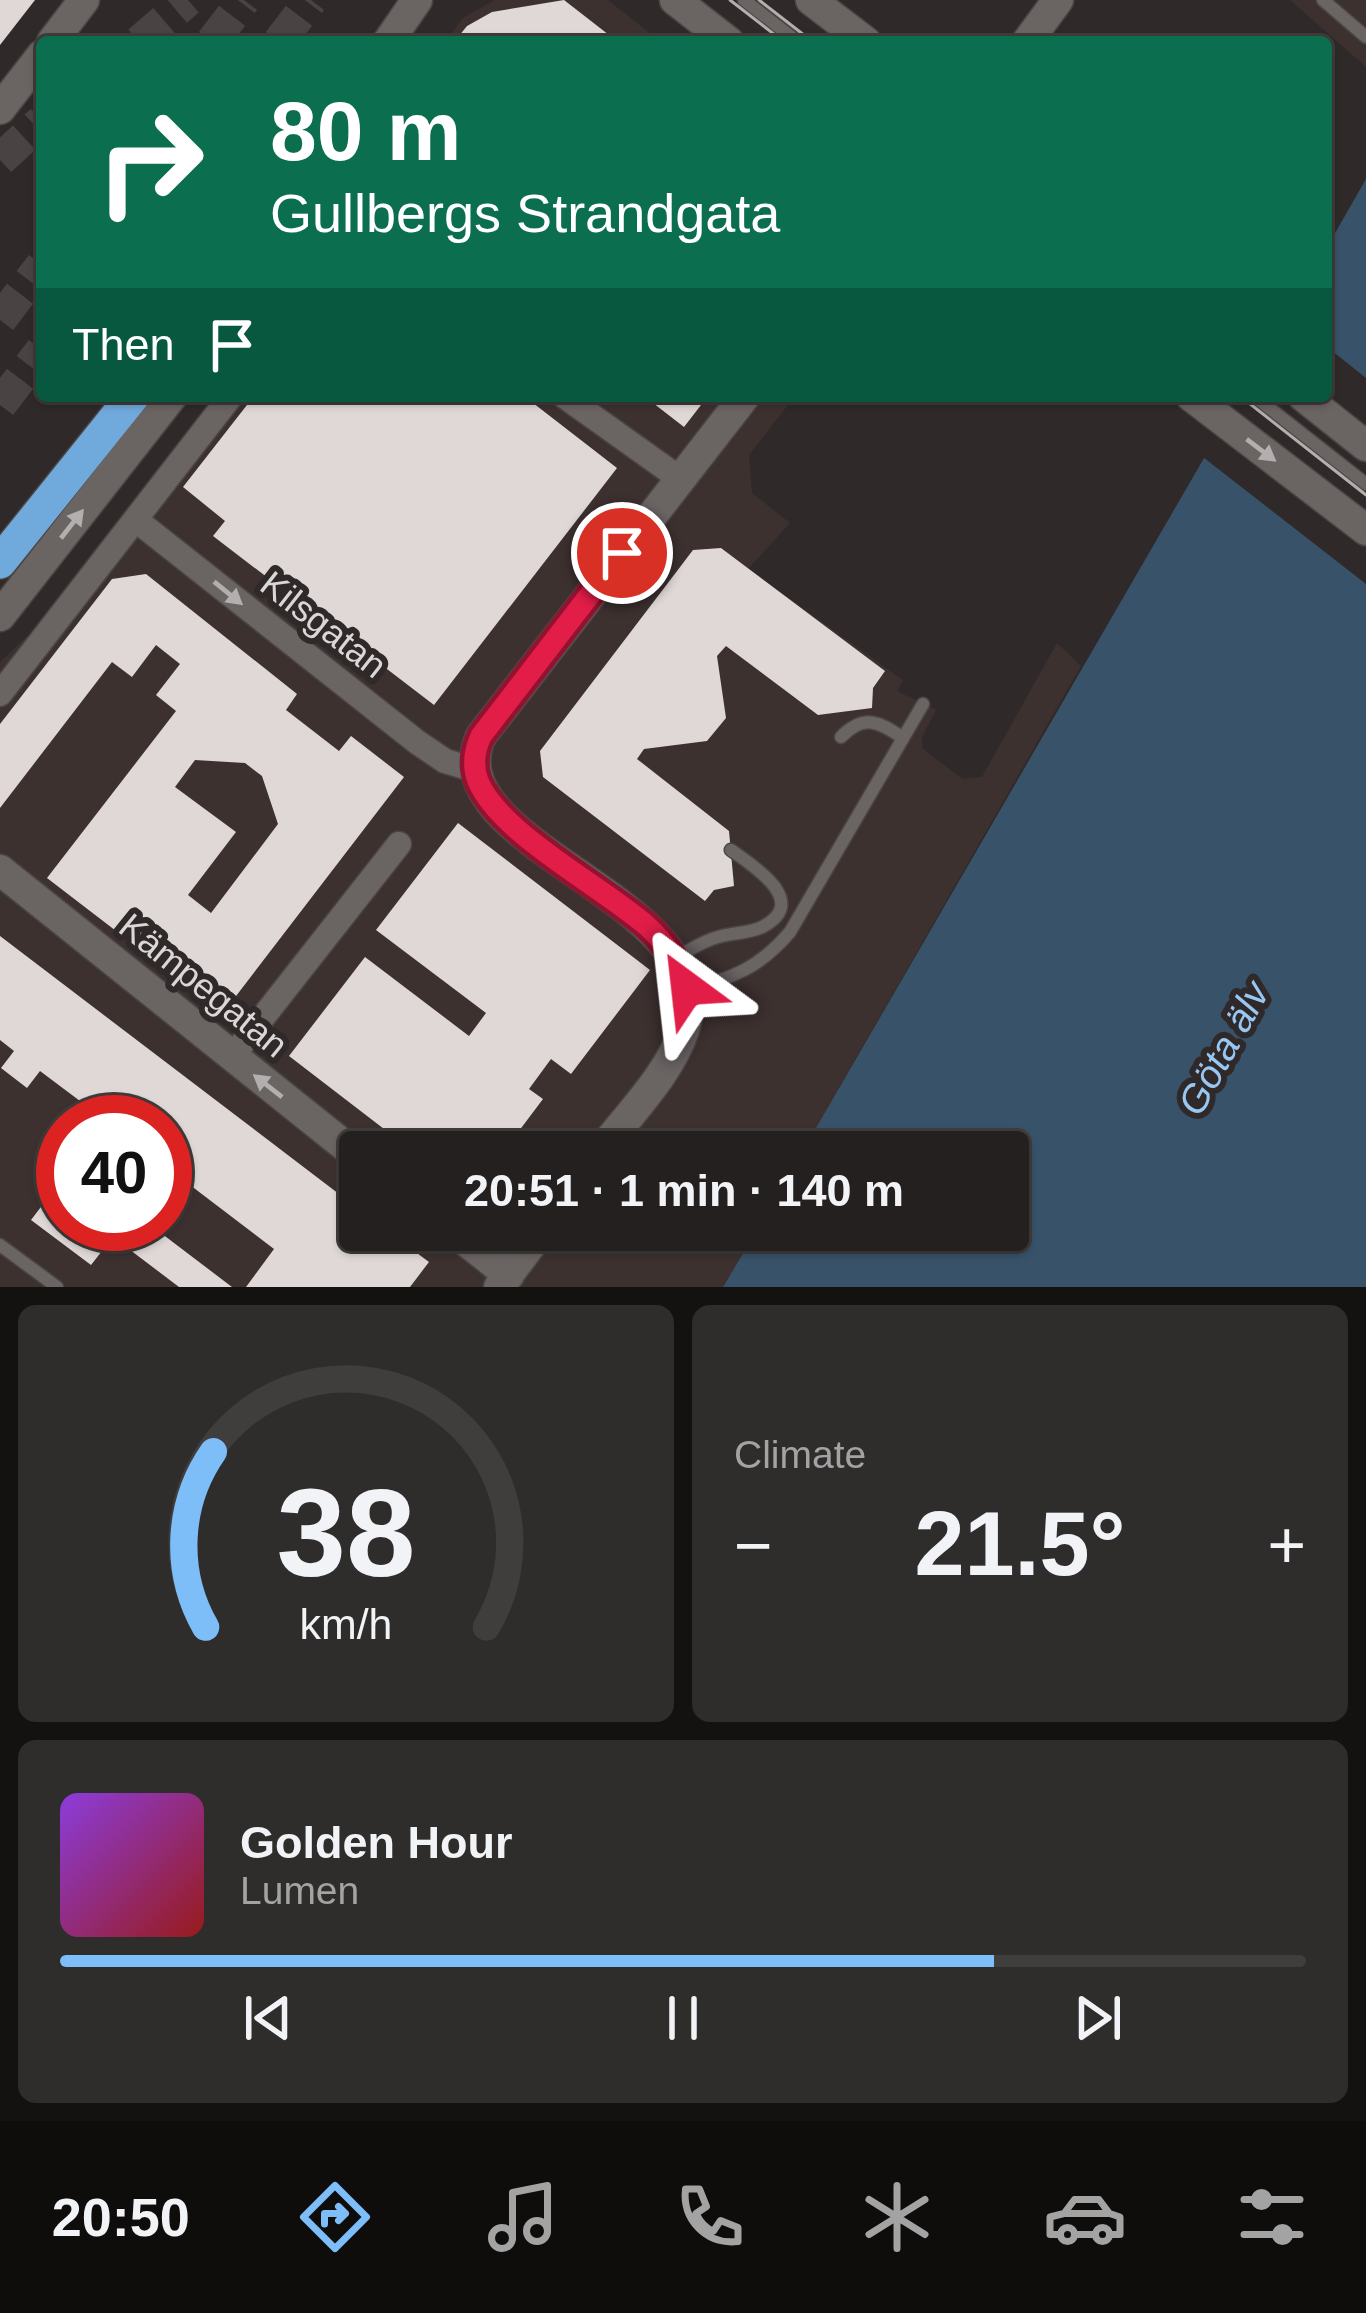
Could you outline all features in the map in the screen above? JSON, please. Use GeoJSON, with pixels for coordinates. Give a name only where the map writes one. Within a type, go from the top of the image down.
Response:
{"type":"FeatureCollection","features":[{"type":"Feature","properties":{"kind":"highway"},"geometry":{"type":"LineString","coordinates":[[0,562],[128,402]]}},
{"type":"Feature","properties":{"kind":"street"},"geometry":{"type":"LineString","coordinates":[[57,36],[84,0]]}},
{"type":"Feature","properties":{"kind":"street"},"geometry":{"type":"LineString","coordinates":[[392,36],[417,0]]}},
{"type":"Feature","properties":{"kind":"street"},"geometry":{"type":"LineString","coordinates":[[675,0],[721,36]]}},
{"type":"Feature","properties":{"kind":"street"},"geometry":{"type":"LineString","coordinates":[[812,0],[858,36]]}},
{"type":"Feature","properties":{"kind":"street"},"geometry":{"type":"LineString","coordinates":[[1031,36],[1058,0]]}},
{"type":"Feature","properties":{"kind":"street"},"geometry":{"type":"LineString","coordinates":[[0,109],[36,63]]}},
{"type":"Feature","properties":{"kind":"street"},"geometry":{"type":"LineString","coordinates":[[0,616],[167,402]]}},
{"type":"Feature","properties":{"kind":"street"},"geometry":{"type":"LineString","coordinates":[[0,694],[226,402]]}},
{"type":"Feature","properties":{"kind":"street"},"geometry":{"type":"LineString","coordinates":[[573,402],[679,478]]}},
{"type":"Feature","properties":{"kind":"street"},"geometry":{"type":"LineString","coordinates":[[615,1131],[676,1049],[685,1027],[687,988],[675,958],[649,928],[513,823],[481,787],[474,751],[740,402]]}},
{"type":"Feature","properties":{"kind":"street"},"geometry":{"type":"LineString","coordinates":[[1199,402],[1366,530]]}},
{"type":"Feature","properties":{"kind":"street"},"geometry":{"type":"LineString","coordinates":[[1311,402],[1366,446]]}},
{"type":"Feature","properties":{"kind":"street","name":"Kilsgatan"},"geometry":{"type":"LineString","coordinates":[[136,520],[417,742],[446,761],[475,770]]}},
{"type":"Feature","properties":{"kind":"street"},"geometry":{"type":"LineString","coordinates":[[231,1058],[399,844]]}},
{"type":"Feature","properties":{"kind":"street","name":"Kämpegatan"},"geometry":{"type":"LineString","coordinates":[[0,870],[339,1143]]}},
{"type":"Feature","properties":{"kind":"street"},"geometry":{"type":"LineString","coordinates":[[473,1251],[504,1281],[526,1251]]}},
{"type":"Feature","properties":{"kind":"lane"},"geometry":{"type":"LineString","coordinates":[[744,0],[790,36]]}},
{"type":"Feature","properties":{"kind":"lane"},"geometry":{"type":"LineString","coordinates":[[1324,0],[1366,37]]}},
{"type":"Feature","properties":{"kind":"lane"},"geometry":{"type":"LineString","coordinates":[[1261,402],[1366,484]]}},
{"type":"Feature","properties":{"kind":"lane"},"geometry":{"type":"LineString","coordinates":[[687,988],[744,974],[781,943],[923,704]]}},
{"type":"Feature","properties":{"kind":"lane"},"geometry":{"type":"LineString","coordinates":[[841,737],[854,724],[868,719],[903,738]]}},
{"type":"Feature","properties":{"kind":"lane"},"geometry":{"type":"LineString","coordinates":[[675,958],[720,936],[764,926],[782,904],[769,878],[731,850]]}},
{"type":"Feature","properties":{"kind":"lane"},"geometry":{"type":"LineString","coordinates":[[0,1245],[57,1287]]}},
{"type":"Feature","properties":{"kind":"shaded area"},"geometry":{"type":"Polygon","coordinates":[[[495,0],[608,0],[653,36],[450,36],[464,17],[495,0]]]}},
{"type":"Feature","properties":{"kind":"shaded area"},"geometry":{"type":"Polygon","coordinates":[[[1290,0],[1366,0],[1366,68],[1290,0]]]}},
{"type":"Feature","properties":{"kind":"shaded area"},"geometry":{"type":"Polygon","coordinates":[[[214,402],[790,402],[749,455],[752,493],[790,523],[748,569],[903,680],[897,691],[936,710],[922,737],[922,747],[929,754],[963,779],[982,777],[1057,643],[1081,666],[814,1131],[339,1131],[339,1251],[744,1251],[723,1287],[0,1287],[0,662],[41,623],[214,402]]]}},
{"type":"Feature","properties":{"kind":"water","name":"Göta älv"},"geometry":{"type":"Polygon","coordinates":[[[1366,179],[1366,1287],[723,1287],[744,1251],[1029,1251],[1029,1131],[814,1131],[1237,402],[1332,402],[1332,238],[1366,179]]]}},
{"type":"Feature","properties":{"kind":"pier"},"geometry":{"type":"Polygon","coordinates":[[[1332,351],[1366,378],[1366,584],[1199,454],[1229,402],[1332,402],[1332,351]]]}},
{"type":"Feature","properties":{"kind":"building"},"geometry":{"type":"Polygon","coordinates":[[[0,0],[35,0],[0,45],[0,0]]]}},
{"type":"Feature","properties":{"kind":"building"},"geometry":{"type":"Polygon","coordinates":[[[564,0],[610,36],[459,36],[492,12],[564,0]]]}},
{"type":"Feature","properties":{"kind":"building"},"geometry":{"type":"Polygon","coordinates":[[[249,402],[532,402],[617,468],[434,705],[213,536],[225,521],[183,487],[249,402]]]}},
{"type":"Feature","properties":{"kind":"building"},"geometry":{"type":"Polygon","coordinates":[[[652,402],[703,402],[684,427],[652,402]]]}},
{"type":"Feature","properties":{"kind":"building"},"geometry":{"type":"Polygon","coordinates":[[[721,548],[885,671],[873,688],[872,708],[818,715],[726,646],[717,656],[726,718],[707,741],[644,749],[637,759],[729,831],[734,886],[714,890],[705,901],[543,777],[540,751],[693,550],[721,548]]]}},
{"type":"Feature","properties":{"kind":"building"},"geometry":{"type":"Polygon","coordinates":[[[146,574],[297,694],[286,710],[339,751],[351,736],[404,777],[223,1013],[47,878],[176,711],[156,695],[180,664],[156,645],[132,677],[112,662],[0,808],[0,724],[112,579],[146,574]],[[195,760],[175,787],[236,832],[188,895],[211,913],[278,824],[262,776],[245,763],[195,760]]]}},
{"type":"Feature","properties":{"kind":"building"},"geometry":{"type":"Polygon","coordinates":[[[458,823],[650,970],[571,1074],[551,1059],[529,1089],[543,1099],[519,1131],[387,1131],[289,1056],[365,957],[469,1036],[486,1013],[376,930],[458,823]]]}},
{"type":"Feature","properties":{"kind":"building"},"geometry":{"type":"Polygon","coordinates":[[[0,936],[339,1194],[339,1251],[414,1251],[429,1262],[410,1287],[246,1287],[274,1249],[192,1187],[192,1095],[72,1095],[40,1071],[27,1088],[1,1068],[14,1051],[0,1040],[0,936]]]}},
{"type":"Feature","properties":{"kind":"building"},"geometry":{"type":"Polygon","coordinates":[[[72,1251],[102,1251],[91,1265],[72,1251]]]}},
{"type":"Feature","properties":{"kind":"building"},"geometry":{"type":"Polygon","coordinates":[[[131,1251],[185,1251],[232,1287],[179,1287],[131,1251]]]}},
{"type":"Feature","properties":{"kind":"tunnel"},"geometry":{"type":"LineString","coordinates":[[146,36],[188,0]]}},
{"type":"Feature","properties":{"kind":"tunnel"},"geometry":{"type":"LineString","coordinates":[[217,36],[244,0]]}},
{"type":"Feature","properties":{"kind":"tunnel"},"geometry":{"type":"LineString","coordinates":[[284,36],[311,0]]}},
{"type":"Feature","properties":{"kind":"tunnel"},"geometry":{"type":"LineString","coordinates":[[0,160],[36,127]]}},
{"type":"Feature","properties":{"kind":"tunnel"},"geometry":{"type":"LineString","coordinates":[[0,320],[36,273]]}},
{"type":"Feature","properties":{"kind":"tunnel"},"geometry":{"type":"LineString","coordinates":[[0,405],[36,358]]}},
{"type":"Feature","properties":{"kind":"tram line"},"geometry":{"type":"LineString","coordinates":[[730,0],[776,36]]}},
{"type":"Feature","properties":{"kind":"tram line"},"geometry":{"type":"LineString","coordinates":[[759,0],[805,36]]}},
{"type":"Feature","properties":{"kind":"tram line"},"geometry":{"type":"LineString","coordinates":[[1248,402],[1366,495]]}},
{"type":"Feature","properties":{"kind":"route"},"geometry":{"type":"LineString","coordinates":[[622,553],[481,736],[474,764],[481,787],[513,823],[649,928],[675,958],[687,988]]}}]}
